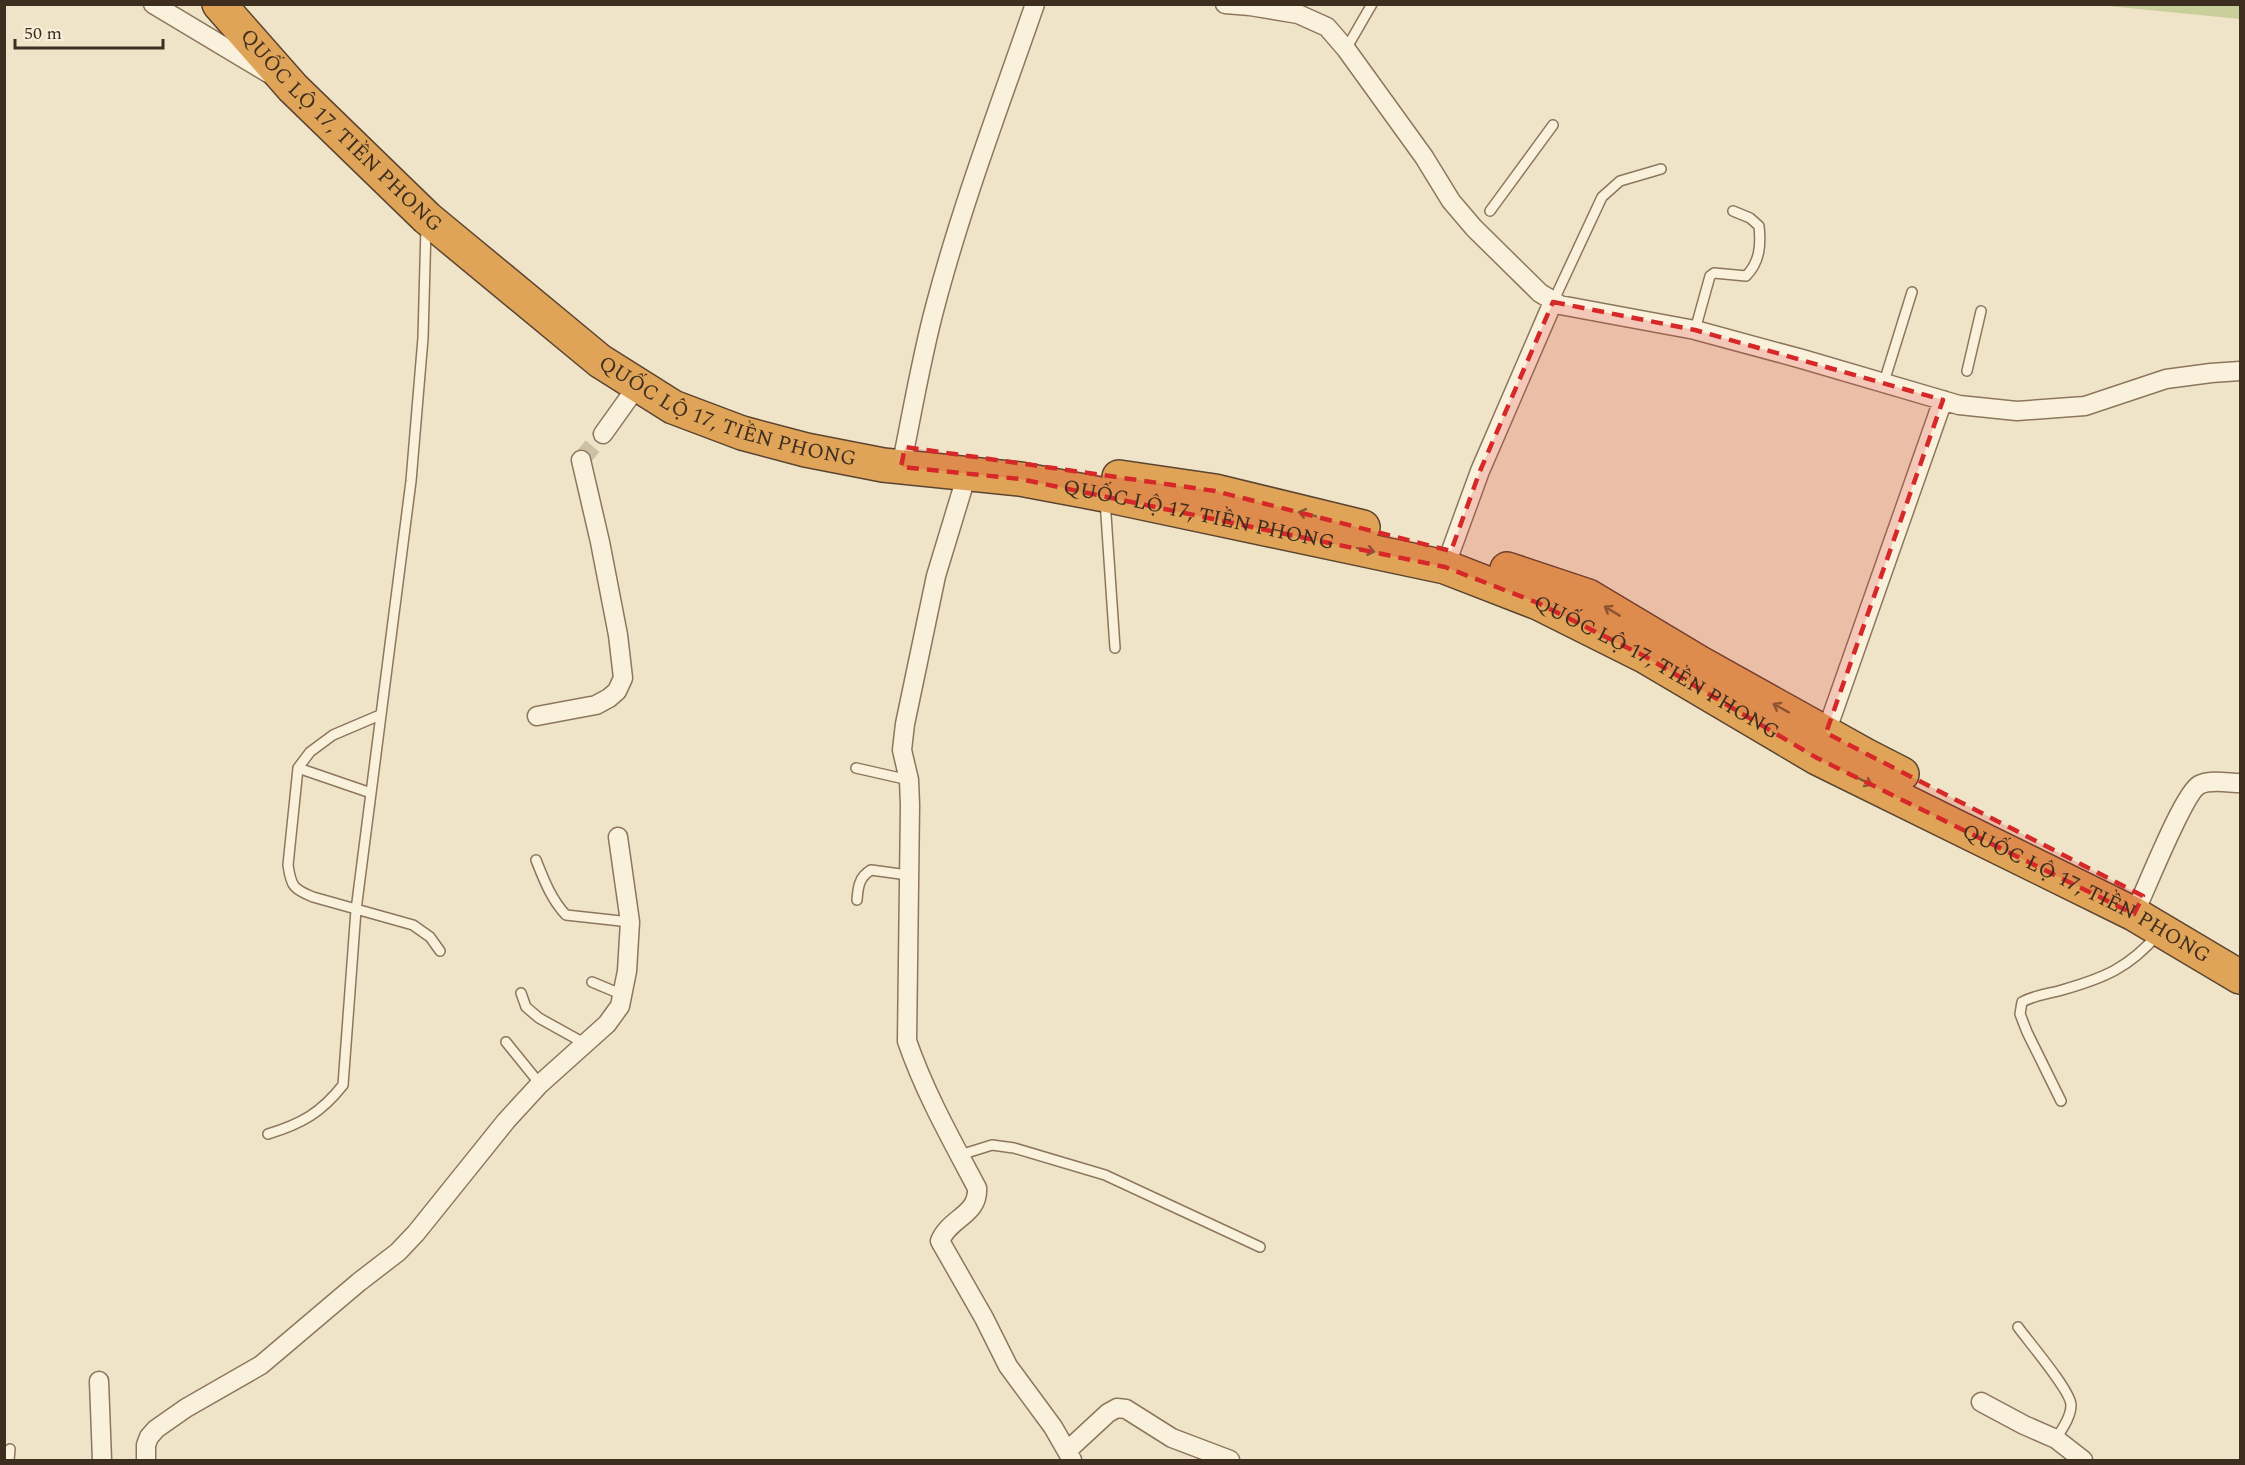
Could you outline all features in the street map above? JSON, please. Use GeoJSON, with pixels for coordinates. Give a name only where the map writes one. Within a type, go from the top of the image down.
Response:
{"type":"FeatureCollection","features":[{"type":"Feature","properties":{"kind":"highway","name":"QUỐC LỘ 17, TIỀN PHONG"},"geometry":{"type":"LineString","coordinates":[[219,4],[293,88],[427,218],[600,361],[673,407],[742,433],[806,450],[903,457],[1215,491],[1425,542],[1448,559],[1646,657],[2146,913],[2241,953]]}},
{"type":"Feature","properties":{"kind":"highway","name":"QUỐC LỘ 17, TIỀN PHONG"},"geometry":{"type":"LineString","coordinates":[[243,4],[438,207],[646,375],[765,423],[967,474],[1020,479],[1448,559]]}},
{"type":"Feature","properties":{"kind":"highway","name":"QUỐC LỘ 17, TIỀN PHONG"},"geometry":{"type":"LineString","coordinates":[[2146,913],[2241,977]]}},
{"type":"Feature","properties":{"kind":"street"},"geometry":{"type":"LineString","coordinates":[[153,4],[293,88]]}},
{"type":"Feature","properties":{"kind":"street"},"geometry":{"type":"LineString","coordinates":[[903,457],[934,309],[950,254],[974,176],[1035,4]]}},
{"type":"Feature","properties":{"kind":"street"},"geometry":{"type":"LineString","coordinates":[[1225,4],[1298,14],[1327,27],[1346,49],[1424,157],[1451,201],[1477,224],[1540,293],[1553,302],[1695,330],[1955,400],[2017,411],[2085,406],[2166,379],[2241,371]]}},
{"type":"Feature","properties":{"kind":"street"},"geometry":{"type":"LineString","coordinates":[[1448,559],[1480,471],[1553,302]]}},
{"type":"Feature","properties":{"kind":"street"},"geometry":{"type":"LineString","coordinates":[[603,434],[638,385]]}},
{"type":"Feature","properties":{"kind":"street"},"geometry":{"type":"LineString","coordinates":[[1821,746],[1902,522],[1955,400]]}},
{"type":"Feature","properties":{"kind":"street"},"geometry":{"type":"LineString","coordinates":[[537,716],[596,705],[617,691],[623,678],[618,635],[581,460]]}},
{"type":"Feature","properties":{"kind":"street"},"geometry":{"type":"LineString","coordinates":[[967,474],[936,576],[905,724],[902,750],[909,780],[907,1041],[938,1117],[977,1188],[978,1199],[973,1207],[944,1232],[940,1241],[984,1318],[1008,1366],[1053,1427],[1070,1455],[1108,1413],[1117,1408],[1126,1409],[1172,1438],[1230,1461]]}},
{"type":"Feature","properties":{"kind":"street"},"geometry":{"type":"LineString","coordinates":[[2146,913],[2171,830],[2191,794],[2198,785],[2241,783]]}},
{"type":"Feature","properties":{"kind":"street"},"geometry":{"type":"LineString","coordinates":[[146,1461],[148,1437],[156,1429],[186,1408],[261,1365],[398,1252],[416,1233],[506,1121],[540,1084],[607,1024],[620,1006],[623,995],[630,922],[618,837]]}},
{"type":"Feature","properties":{"kind":"street"},"geometry":{"type":"LineString","coordinates":[[99,1381],[102,1461]]}},
{"type":"Feature","properties":{"kind":"street"},"geometry":{"type":"LineString","coordinates":[[1982,1402],[2056,1439],[2083,1461]]}},
{"type":"Feature","properties":{"kind":"lane"},"geometry":{"type":"LineString","coordinates":[[1346,49],[1372,4]]}},
{"type":"Feature","properties":{"kind":"lane"},"geometry":{"type":"LineString","coordinates":[[1490,211],[1552,125]]}},
{"type":"Feature","properties":{"kind":"lane"},"geometry":{"type":"LineString","coordinates":[[1553,302],[1602,197],[1620,181],[1661,169]]}},
{"type":"Feature","properties":{"kind":"lane"},"geometry":{"type":"LineString","coordinates":[[1695,330],[1710,276],[1714,273],[1746,276],[1754,269],[1761,244],[1759,226],[1750,218],[1733,211]]}},
{"type":"Feature","properties":{"kind":"lane"},"geometry":{"type":"LineString","coordinates":[[268,1134],[294,1126],[313,1116],[343,1085],[356,910],[411,481],[423,338],[427,218]]}},
{"type":"Feature","properties":{"kind":"lane"},"geometry":{"type":"LineString","coordinates":[[1884,382],[1912,292]]}},
{"type":"Feature","properties":{"kind":"lane"},"geometry":{"type":"LineString","coordinates":[[1967,371],[1981,311]]}},
{"type":"Feature","properties":{"kind":"lane"},"geometry":{"type":"LineString","coordinates":[[1105,495],[1114,648]]}},
{"type":"Feature","properties":{"kind":"lane"},"geometry":{"type":"LineString","coordinates":[[380,715],[333,735],[310,752],[298,768],[288,865],[290,880],[297,891],[413,925],[429,937],[440,951]]}},
{"type":"Feature","properties":{"kind":"lane"},"geometry":{"type":"LineString","coordinates":[[298,768],[371,794]]}},
{"type":"Feature","properties":{"kind":"lane"},"geometry":{"type":"LineString","coordinates":[[856,768],[909,780]]}},
{"type":"Feature","properties":{"kind":"lane"},"geometry":{"type":"LineString","coordinates":[[536,860],[545,885],[556,904],[566,915],[630,922]]}},
{"type":"Feature","properties":{"kind":"lane"},"geometry":{"type":"LineString","coordinates":[[857,900],[859,884],[863,875],[870,870],[908,875]]}},
{"type":"Feature","properties":{"kind":"lane"},"geometry":{"type":"LineString","coordinates":[[2061,1101],[2019,1014],[2022,1002],[2033,996],[2060,991],[2102,978],[2127,965],[2146,948],[2146,913]]}},
{"type":"Feature","properties":{"kind":"lane"},"geometry":{"type":"LineString","coordinates":[[592,982],[623,995]]}},
{"type":"Feature","properties":{"kind":"lane"},"geometry":{"type":"LineString","coordinates":[[521,993],[526,1008],[538,1018],[584,1043]]}},
{"type":"Feature","properties":{"kind":"lane"},"geometry":{"type":"LineString","coordinates":[[506,1042],[540,1084]]}},
{"type":"Feature","properties":{"kind":"lane"},"geometry":{"type":"LineString","coordinates":[[960,1155],[992,1145],[1014,1148],[1094,1172],[1260,1247]]}},
{"type":"Feature","properties":{"kind":"lane"},"geometry":{"type":"LineString","coordinates":[[2018,1327],[2062,1386],[2071,1402],[2070,1415],[2056,1439]]}},
{"type":"Feature","properties":{"kind":"lane"},"geometry":{"type":"LineString","coordinates":[[9,1461],[10,1449]]}},
{"type":"Feature","properties":{"kind":"highlighted area"},"geometry":{"type":"Polygon","coordinates":[[[1553,302],[1695,330],[1943,400],[1826,733],[2143,896],[2134,914],[1817,758],[1646,657],[1538,603],[1445,567],[1020,479],[901,467],[905,447],[1215,491],[1451,551],[1480,471],[1553,302]]]}},
{"type":"Feature","properties":{"kind":"green space"},"geometry":{"type":"Polygon","coordinates":[[[2098,5],[2240,5],[2240,19],[2098,5]]]}},
{"type":"Feature","properties":{"kind":"tunnel"},"geometry":{"type":"LineString","coordinates":[[581,460],[603,434]]}}]}
